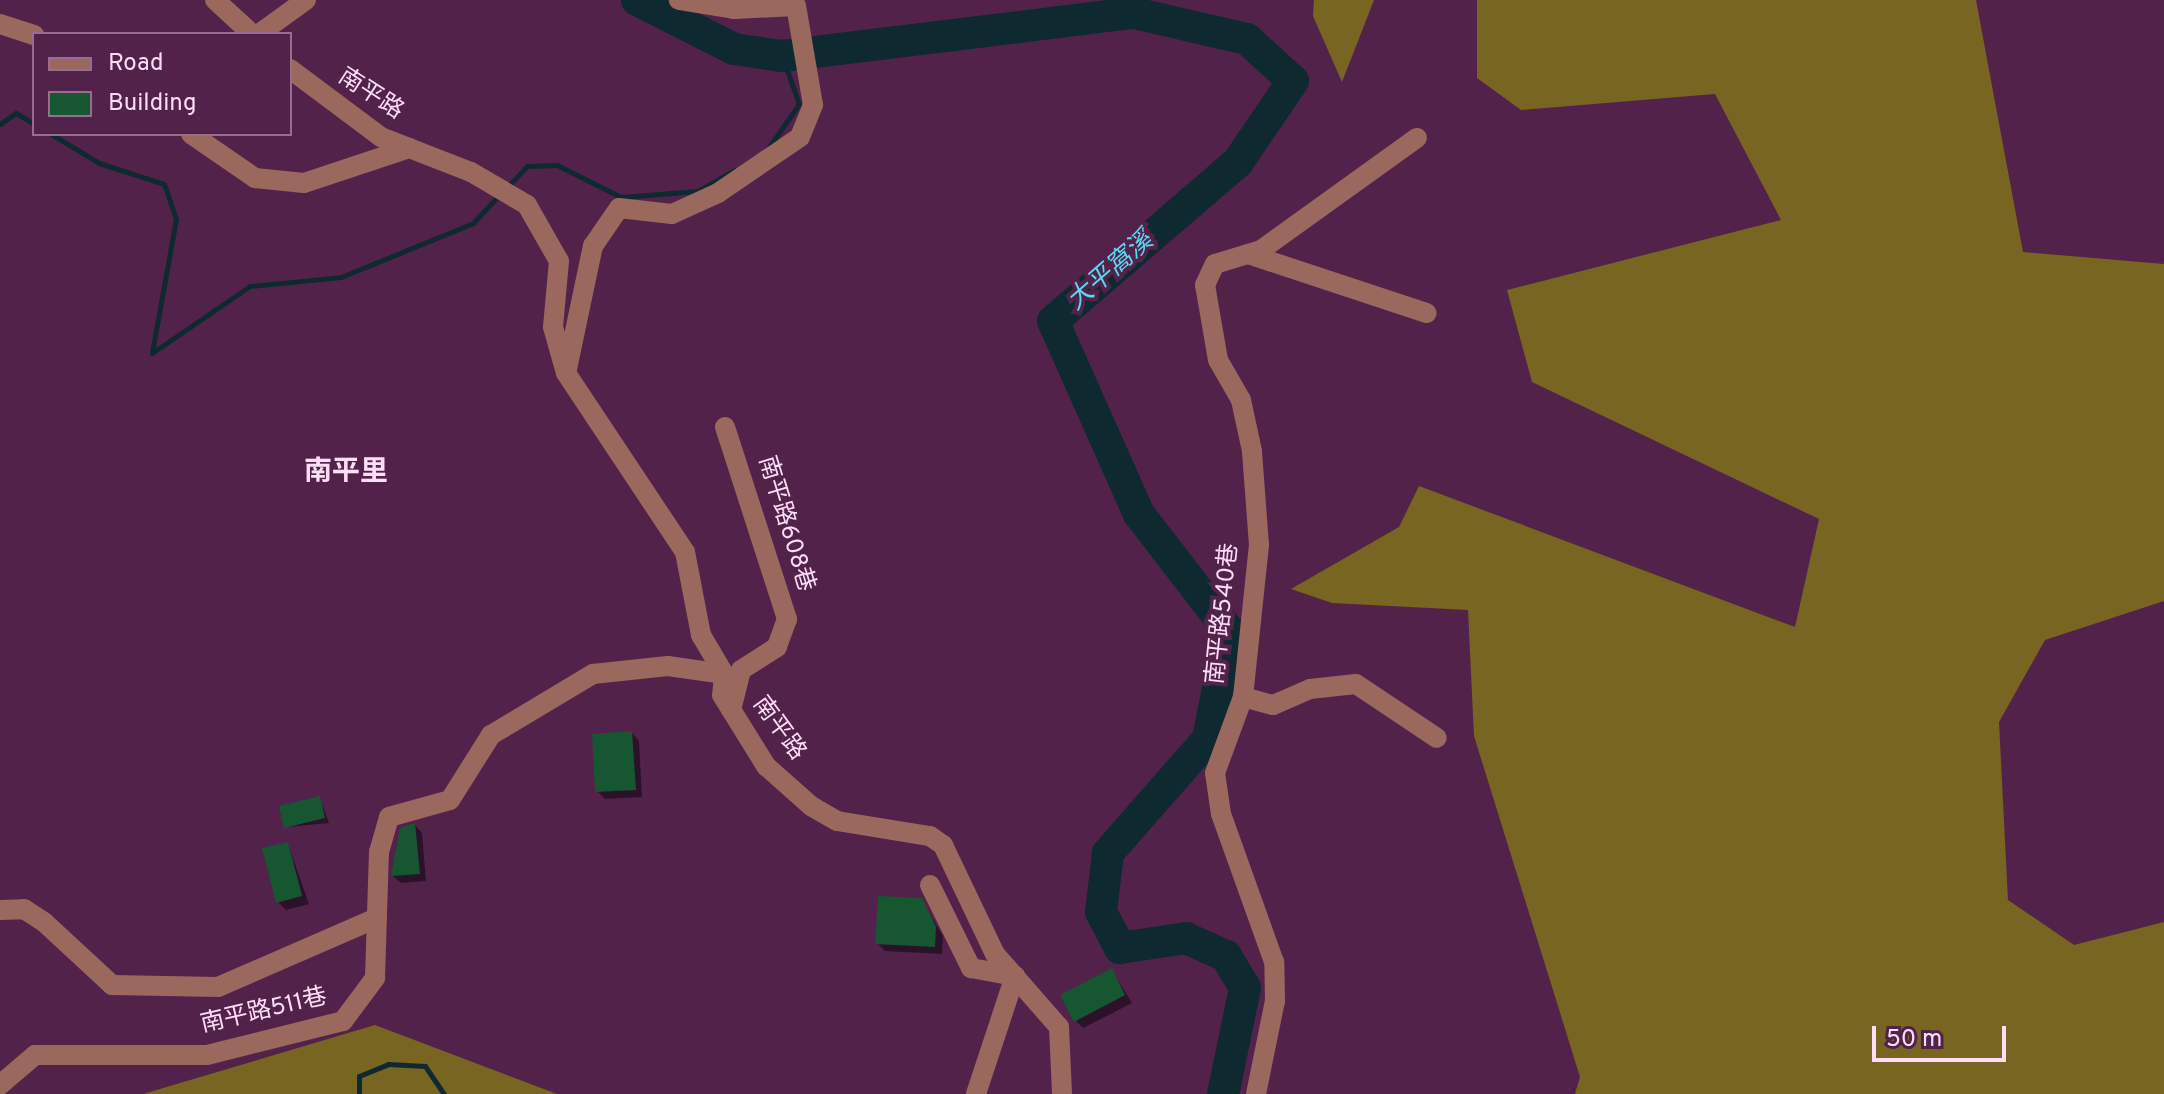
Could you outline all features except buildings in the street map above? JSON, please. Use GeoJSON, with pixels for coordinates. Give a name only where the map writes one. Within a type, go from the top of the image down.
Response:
{"type":"FeatureCollection","features":[{"type":"Feature","properties":{"kind":"street"},"geometry":{"type":"LineString","coordinates":[[215,0],[250,32]]}},
{"type":"Feature","properties":{"kind":"street"},"geometry":{"type":"LineString","coordinates":[[262,32],[306,0]]}},
{"type":"Feature","properties":{"kind":"street"},"geometry":{"type":"LineString","coordinates":[[566,373],[593,246],[619,208],[672,214],[718,193],[800,137],[813,105],[796,6],[734,9],[679,0]]}},
{"type":"Feature","properties":{"kind":"street"},"geometry":{"type":"LineString","coordinates":[[0,24],[32,34]]}},
{"type":"Feature","properties":{"kind":"street","name":"南平路"},"geometry":{"type":"LineString","coordinates":[[292,70],[381,137],[471,172],[527,205],[559,261],[553,327],[566,373],[685,552],[701,635],[724,674],[722,695],[731,710],[766,766],[811,806],[837,821],[930,836],[943,845],[995,954],[1059,1027],[1062,1094]]}},
{"type":"Feature","properties":{"kind":"street"},"geometry":{"type":"LineString","coordinates":[[194,136],[255,178],[304,183],[409,148]]}},
{"type":"Feature","properties":{"kind":"street","name":"南平路540巷"},"geometry":{"type":"LineString","coordinates":[[1256,1094],[1275,1001],[1274,962],[1221,814],[1215,773],[1243,697],[1259,545],[1252,451],[1241,400],[1218,360],[1205,285],[1215,264],[1248,254],[1417,138]]}},
{"type":"Feature","properties":{"kind":"street"},"geometry":{"type":"LineString","coordinates":[[1248,254],[1426,313]]}},
{"type":"Feature","properties":{"kind":"street","name":"南平路608巷"},"geometry":{"type":"LineString","coordinates":[[725,427],[787,619],[777,647],[741,670],[731,710]]}},
{"type":"Feature","properties":{"kind":"street","name":"南平路511巷"},"geometry":{"type":"LineString","coordinates":[[0,1085],[35,1055],[207,1055],[343,1021],[375,978],[379,852],[389,817],[450,800],[491,735],[544,697],[622,667],[724,674]]}},
{"type":"Feature","properties":{"kind":"street"},"geometry":{"type":"LineString","coordinates":[[1243,697],[1273,705],[1310,689],[1356,684],[1437,738]]}},
{"type":"Feature","properties":{"kind":"street"},"geometry":{"type":"LineString","coordinates":[[930,885],[971,968],[1015,976],[976,1094]]}},
{"type":"Feature","properties":{"kind":"street","name":"南平路511巷"},"geometry":{"type":"LineString","coordinates":[[0,910],[24,909],[44,922],[112,985],[142,986],[218,987],[377,918]]}},
{"type":"Feature","properties":{"kind":"shaded area"},"geometry":{"type":"Polygon","coordinates":[[[1314,0],[1374,0],[1342,82],[1313,16],[1314,0]]]}},
{"type":"Feature","properties":{"kind":"shaded area"},"geometry":{"type":"Polygon","coordinates":[[[1477,0],[1976,0],[2023,252],[2164,264],[2164,601],[2045,640],[1999,722],[2008,900],[2074,945],[2164,922],[2164,1094],[1575,1094],[1580,1077],[1474,736],[1468,610],[1332,603],[1291,589],[1399,527],[1419,486],[1795,627],[1819,519],[1532,382],[1507,290],[1781,220],[1715,94],[1521,110],[1477,78],[1477,0]]]}},
{"type":"Feature","properties":{"kind":"shaded area"},"geometry":{"type":"Polygon","coordinates":[[[375,1025],[557,1094],[143,1094],[375,1025]]]}},
{"type":"Feature","properties":{"kind":"waterway","name":"大平窩溪"},"geometry":{"type":"LineString","coordinates":[[637,0],[734,49],[782,56],[1134,13],[1247,39],[1293,81],[1238,162],[1053,321],[1139,514],[1229,631],[1208,739],[1108,853],[1101,912],[1120,948],[1186,938],[1226,956],[1245,988],[1223,1094]]}},
{"type":"Feature","properties":{"kind":"waterway"},"geometry":{"type":"LineString","coordinates":[[767,150],[799,104],[782,56]]}},
{"type":"Feature","properties":{"kind":"waterway"},"geometry":{"type":"LineString","coordinates":[[0,124],[16,113],[32,123]]}},
{"type":"Feature","properties":{"kind":"waterway"},"geometry":{"type":"LineString","coordinates":[[54,136],[99,163],[164,184],[176,219],[152,353],[250,286],[341,277],[473,223],[500,194]]}},
{"type":"Feature","properties":{"kind":"waterway"},"geometry":{"type":"LineString","coordinates":[[507,187],[527,166],[557,165],[621,197],[698,191],[734,170]]}},
{"type":"Feature","properties":{"kind":"waterway"},"geometry":{"type":"LineString","coordinates":[[359,1094],[359,1076],[388,1064],[425,1066],[444,1094]]}},
{"type":"Feature","properties":{"kind":"district","name":"南平里"},"geometry":{"type":"Point","coordinates":[346,473]}}]}
